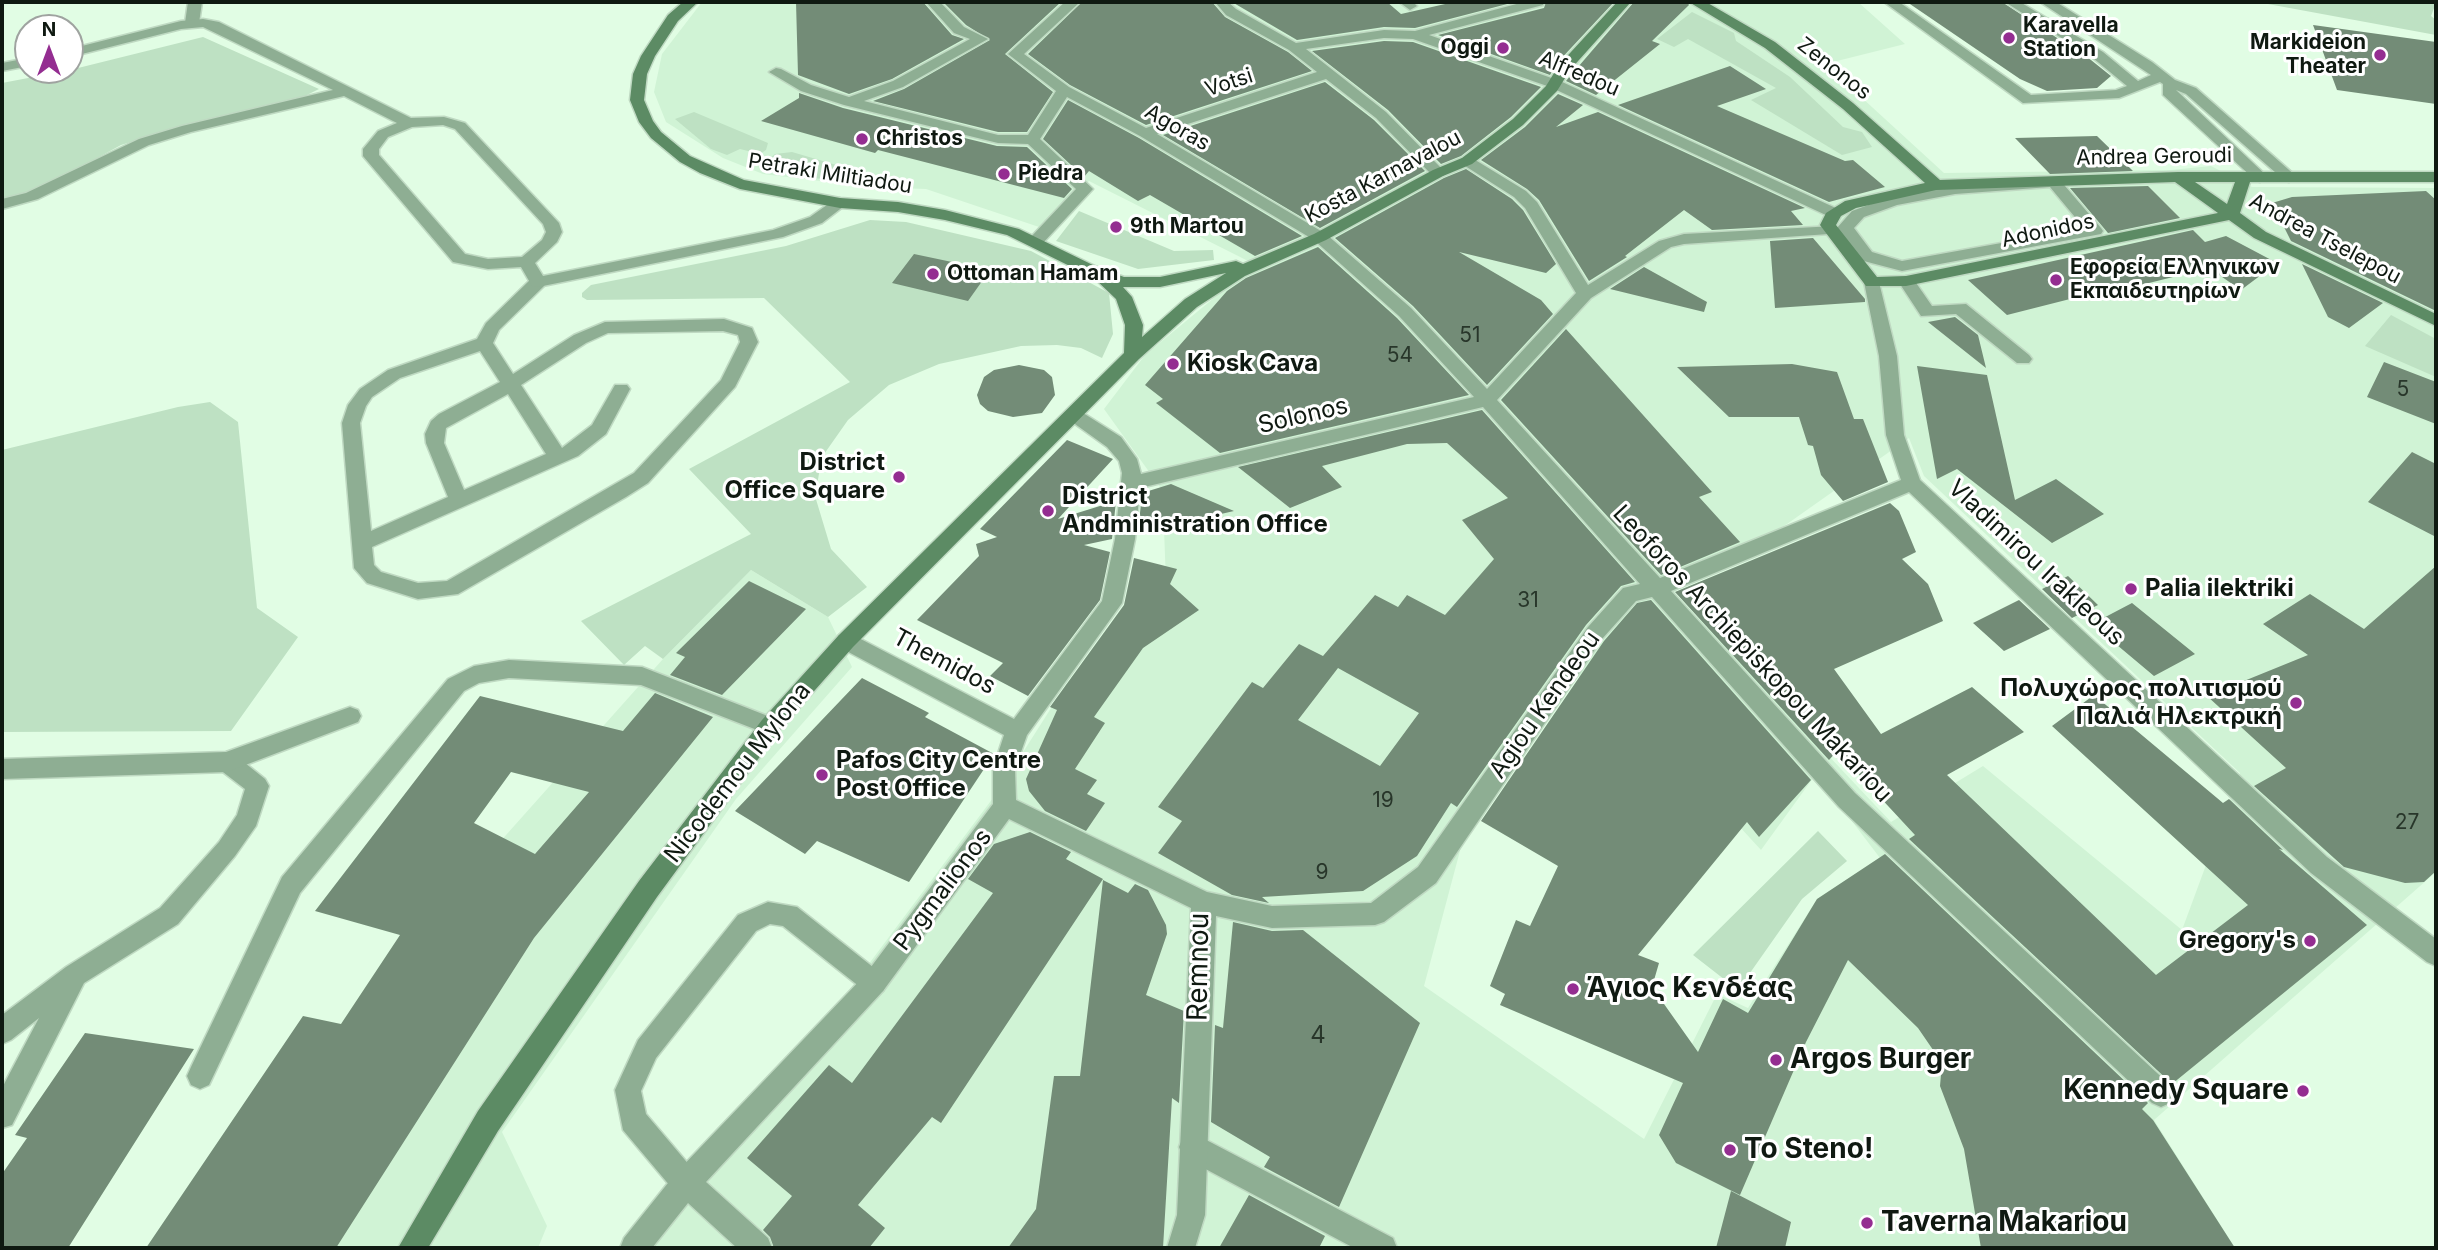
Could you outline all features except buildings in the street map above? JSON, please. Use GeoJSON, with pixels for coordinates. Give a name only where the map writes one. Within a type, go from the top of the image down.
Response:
{"type":"FeatureCollection","features":[{"type":"Feature","properties":{"kind":"street"},"geometry":{"type":"LineString","coordinates":[[192,23],[195,2]]}},
{"type":"Feature","properties":{"kind":"street","name":"Petraki Miltiadou"},"geometry":{"type":"LineString","coordinates":[[691,2],[673,18],[657,40],[640,74],[637,100],[646,122],[666,145],[685,159],[724,178],[768,190],[840,203],[898,207],[945,215],[1013,232],[1036,241],[1091,271],[1123,282],[1146,284],[1221,271],[1275,254]]}},
{"type":"Feature","properties":{"kind":"street"},"geometry":{"type":"LineString","coordinates":[[849,102],[898,84],[981,39],[959,30],[933,2]]}},
{"type":"Feature","properties":{"kind":"street","name":"Agoras"},"geometry":{"type":"LineString","coordinates":[[1073,2],[1015,54],[1064,90],[1145,133],[1320,237]]}},
{"type":"Feature","properties":{"kind":"street"},"geometry":{"type":"LineString","coordinates":[[1221,2],[1231,12],[1294,47],[1381,115],[1438,173]]}},
{"type":"Feature","properties":{"kind":"street"},"geometry":{"type":"LineString","coordinates":[[1415,35],[1538,2]]}},
{"type":"Feature","properties":{"kind":"street","name":"Kosta Karnavalou"},"geometry":{"type":"LineString","coordinates":[[1133,355],[1191,303],[1238,272],[1320,237],[1438,173],[1467,162],[1518,122],[1624,2]]}},
{"type":"Feature","properties":{"kind":"street","name":"Zenonos"},"geometry":{"type":"LineString","coordinates":[[1696,2],[1770,45],[1848,106],[1936,185]]}},
{"type":"Feature","properties":{"kind":"street"},"geometry":{"type":"LineString","coordinates":[[1891,2],[2028,100],[2119,94],[2136,86],[2166,79]]}},
{"type":"Feature","properties":{"kind":"street"},"geometry":{"type":"LineString","coordinates":[[2011,2],[2098,55],[2136,86]]}},
{"type":"Feature","properties":{"kind":"street"},"geometry":{"type":"LineString","coordinates":[[2047,2],[2166,79],[2191,91],[2288,177]]}},
{"type":"Feature","properties":{"kind":"street"},"geometry":{"type":"LineString","coordinates":[[84,50],[192,23],[203,23],[226,29],[344,92],[409,123]]}},
{"type":"Feature","properties":{"kind":"street","name":"Alfredou"},"geometry":{"type":"LineString","coordinates":[[1294,47],[1384,34],[1415,35],[1555,83],[1831,221]]}},
{"type":"Feature","properties":{"kind":"street"},"geometry":{"type":"LineString","coordinates":[[776,72],[806,88],[849,102],[998,139],[1032,139],[1085,190],[1036,241]]}},
{"type":"Feature","properties":{"kind":"street","name":"Votsi"},"geometry":{"type":"LineString","coordinates":[[1145,133],[1326,74]]}},
{"type":"Feature","properties":{"kind":"street"},"geometry":{"type":"LineString","coordinates":[[2166,79],[2168,92],[2252,177]]}},
{"type":"Feature","properties":{"kind":"street"},"geometry":{"type":"LineString","coordinates":[[1032,139],[1064,90]]}},
{"type":"Feature","properties":{"kind":"street"},"geometry":{"type":"LineString","coordinates":[[2,204],[32,196],[122,150],[144,142],[187,129],[344,92]]}},
{"type":"Feature","properties":{"kind":"street"},"geometry":{"type":"LineString","coordinates":[[444,121],[460,126],[551,223],[554,232],[549,242],[526,262],[488,264],[459,258],[371,156],[371,149],[383,134],[409,123],[444,121]]}},
{"type":"Feature","properties":{"kind":"street"},"geometry":{"type":"LineString","coordinates":[[1467,162],[1520,194],[1531,205],[1585,294]]}},
{"type":"Feature","properties":{"kind":"street","name":"Andrea Tselepou"},"geometry":{"type":"LineString","coordinates":[[2178,177],[2260,235],[2436,321]]}},
{"type":"Feature","properties":{"kind":"street","name":"Andrea Tselepou"},"geometry":{"type":"LineString","coordinates":[[2231,215],[2252,177]]}},
{"type":"Feature","properties":{"kind":"street","name":"Andrea Geroudi"},"geometry":{"type":"LineString","coordinates":[[1831,221],[1851,204],[1936,185],[2064,178],[2436,177]]}},
{"type":"Feature","properties":{"kind":"street"},"geometry":{"type":"LineString","coordinates":[[1904,274],[1927,261],[2095,232],[2054,183],[1955,190],[1894,201],[1858,214],[1845,228],[1866,256],[1904,274],[1927,312],[1960,308],[2023,359]]}},
{"type":"Feature","properties":{"kind":"street"},"geometry":{"type":"LineString","coordinates":[[459,500],[435,443],[434,434],[438,425],[580,339],[605,328],[724,325],[746,332],[749,337],[729,383],[641,478],[451,587],[418,591],[374,578],[364,568],[351,423],[357,405],[366,393],[394,374],[484,343],[492,327],[538,282],[777,234],[816,220],[840,203]]}},
{"type":"Feature","properties":{"kind":"street","name":"Adonidos"},"geometry":{"type":"LineString","coordinates":[[1872,282],[2231,215]]}},
{"type":"Feature","properties":{"kind":"street"},"geometry":{"type":"LineString","coordinates":[[1487,400],[1585,294],[1665,244],[1831,221],[1872,282]]}},
{"type":"Feature","properties":{"kind":"street","name":"Leoforos Archiepiskopou Makariou"},"geometry":{"type":"LineString","coordinates":[[1320,237],[1405,312],[1847,800],[2161,1094]]}},
{"type":"Feature","properties":{"kind":"street"},"geometry":{"type":"LineString","coordinates":[[526,262],[538,282]]}},
{"type":"Feature","properties":{"kind":"street"},"geometry":{"type":"LineString","coordinates":[[1091,271],[1113,284],[1124,298],[1133,325],[1133,355]]}},
{"type":"Feature","properties":{"kind":"street","name":"Vladimirou Irakleous"},"geometry":{"type":"LineString","coordinates":[[1872,282],[1888,356],[1895,435],[1912,483],[2319,866],[2436,954]]}},
{"type":"Feature","properties":{"kind":"street"},"geometry":{"type":"LineString","coordinates":[[484,343],[558,457]]}},
{"type":"Feature","properties":{"kind":"street","name":"Nicodemou Mylona"},"geometry":{"type":"LineString","coordinates":[[412,1248],[495,1110],[648,889],[769,726],[846,641],[1133,355]]}},
{"type":"Feature","properties":{"kind":"street"},"geometry":{"type":"LineString","coordinates":[[362,542],[558,457],[588,440],[599,429],[621,389]]}},
{"type":"Feature","properties":{"kind":"street","name":"Solonos"},"geometry":{"type":"LineString","coordinates":[[1132,483],[1328,435],[1487,400]]}},
{"type":"Feature","properties":{"kind":"street","name":"Pygmalionos"},"geometry":{"type":"LineString","coordinates":[[634,1248],[686,1183],[874,982],[1005,806],[1004,769],[1017,731],[1112,603],[1132,483],[1128,459],[1114,442],[1074,415]]}},
{"type":"Feature","properties":{"kind":"street","name":"Agiou Kendeou"},"geometry":{"type":"LineString","coordinates":[[1204,902],[1272,917],[1375,914],[1427,874],[1595,633],[1630,594],[1655,589],[1912,483]]}},
{"type":"Feature","properties":{"kind":"street","name":"Themidos"},"geometry":{"type":"LineString","coordinates":[[846,641],[1017,731]]}},
{"type":"Feature","properties":{"kind":"street"},"geometry":{"type":"LineString","coordinates":[[200,1076],[290,885],[456,685],[474,675],[509,669],[642,676],[769,726]]}},
{"type":"Feature","properties":{"kind":"street"},"geometry":{"type":"LineString","coordinates":[[2,769],[228,762],[350,716]]}},
{"type":"Feature","properties":{"kind":"street"},"geometry":{"type":"LineString","coordinates":[[2,1031],[75,975],[169,916],[227,849],[248,819],[257,786],[228,762]]}},
{"type":"Feature","properties":{"kind":"street","name":"Remnou"},"geometry":{"type":"LineString","coordinates":[[1005,806],[1204,902],[1191,1215],[1181,1248]]}},
{"type":"Feature","properties":{"kind":"street"},"geometry":{"type":"LineString","coordinates":[[758,1248],[686,1183],[633,1120],[628,1090],[647,1049],[747,923],[768,913],[788,915],[874,982]]}},
{"type":"Feature","properties":{"kind":"street"},"geometry":{"type":"LineString","coordinates":[[2,1115],[75,975]]}},
{"type":"Feature","properties":{"kind":"street"},"geometry":{"type":"LineString","coordinates":[[1193,1147],[1384,1248]]}},
{"type":"Feature","properties":{"kind":"shaded area"},"geometry":{"type":"Polygon","coordinates":[[[702,2],[1858,2],[1905,44],[1825,64],[1944,173],[2171,170],[2211,166],[2252,187],[2436,188],[2436,872],[2154,1120],[2235,1248],[642,1248],[776,1088],[999,790],[1067,683],[1115,624],[1167,609],[1163,502],[1160,487],[1104,409],[1145,355],[1232,283],[1260,267],[1089,181],[1042,228],[926,189],[870,187],[763,174],[723,158],[666,122],[654,92],[662,54],[702,2]],[[1909,438],[1787,524],[1674,592],[1891,822],[1983,766],[2182,930],[2240,773],[1924,476],[1909,438]],[[1553,670],[1563,678],[1473,802],[1424,986],[1644,1139],[1717,994],[1748,1008],[1817,899],[1880,858],[1816,774],[1761,850],[1671,752],[1597,682],[1553,670]]]}},
{"type":"Feature","properties":{"kind":"shaded area"},"geometry":{"type":"Polygon","coordinates":[[[2257,2],[2436,3],[2431,16],[2436,20],[2436,35],[2257,2]]]}},
{"type":"Feature","properties":{"kind":"shaded area"},"geometry":{"type":"Polygon","coordinates":[[[1692,12],[1734,33],[1736,41],[1790,77],[1843,127],[1862,132],[1872,147],[1842,155],[1751,100],[1776,88],[1688,39],[1674,47],[1657,39],[1692,12]]]}},
{"type":"Feature","properties":{"kind":"shaded area"},"geometry":{"type":"Polygon","coordinates":[[[203,37],[319,89],[295,101],[200,121],[121,145],[39,190],[2,200],[2,83],[14,81],[14,84],[84,84],[84,67],[203,37]]]}},
{"type":"Feature","properties":{"kind":"shaded area"},"geometry":{"type":"Polygon","coordinates":[[[694,112],[768,143],[766,150],[760,154],[740,149],[727,155],[711,149],[675,119],[694,112]]]}},
{"type":"Feature","properties":{"kind":"shaded area"},"geometry":{"type":"Polygon","coordinates":[[[792,152],[874,176],[864,184],[797,176],[760,167],[775,154],[792,152]]]}},
{"type":"Feature","properties":{"kind":"shaded area"},"geometry":{"type":"Polygon","coordinates":[[[1079,211],[1174,251],[1213,250],[1214,260],[1138,269],[1056,241],[1079,211]]]}},
{"type":"Feature","properties":{"kind":"shaded area"},"geometry":{"type":"Polygon","coordinates":[[[870,220],[906,222],[1031,251],[1109,293],[1113,334],[1102,358],[1081,348],[1057,345],[1021,346],[939,364],[889,385],[848,420],[822,457],[815,496],[831,549],[867,587],[828,617],[751,570],[663,659],[645,646],[624,665],[581,621],[751,534],[689,469],[850,382],[764,298],[587,300],[582,297],[582,293],[591,285],[786,246],[870,220]]]}},
{"type":"Feature","properties":{"kind":"shaded area"},"geometry":{"type":"Polygon","coordinates":[[[2391,315],[2436,339],[2436,377],[2365,346],[2391,315]]]}},
{"type":"Feature","properties":{"kind":"shaded area"},"geometry":{"type":"Polygon","coordinates":[[[210,402],[238,422],[257,608],[298,637],[231,731],[2,732],[2,450],[178,407],[210,402]]]}},
{"type":"Feature","properties":{"kind":"shaded area"},"geometry":{"type":"Polygon","coordinates":[[[751,570],[828,617],[852,667],[736,799],[502,1132],[547,1226],[538,1248],[211,1248],[424,927],[663,659],[751,570]]]}},
{"type":"Feature","properties":{"kind":"shaded area"},"geometry":{"type":"Polygon","coordinates":[[[1818,831],[1847,861],[1802,899],[1738,990],[1693,955],[1818,831]]]}},
{"type":"Feature","properties":{"kind":"place","name":"Karavella Station"},"geometry":{"type":"Point","coordinates":[2009,38]}},
{"type":"Feature","properties":{"kind":"place","name":"Oggi"},"geometry":{"type":"Point","coordinates":[1503,48]}},
{"type":"Feature","properties":{"kind":"place","name":"Markideion Theater"},"geometry":{"type":"Point","coordinates":[2380,55]}},
{"type":"Feature","properties":{"kind":"place","name":"Christos"},"geometry":{"type":"Point","coordinates":[862,139]}},
{"type":"Feature","properties":{"kind":"place","name":"Piedra"},"geometry":{"type":"Point","coordinates":[1004,174]}},
{"type":"Feature","properties":{"kind":"place","name":"9th Martou"},"geometry":{"type":"Point","coordinates":[1116,227]}},
{"type":"Feature","properties":{"kind":"place","name":"Ottoman Hamam"},"geometry":{"type":"Point","coordinates":[933,274]}},
{"type":"Feature","properties":{"kind":"place","name":"Εφορεία Ελληνικων Εκπαιδευτηρίων"},"geometry":{"type":"Point","coordinates":[2056,280]}},
{"type":"Feature","properties":{"kind":"place","name":"Kiosk Cava"},"geometry":{"type":"Point","coordinates":[1173,364]}},
{"type":"Feature","properties":{"kind":"place","name":"District Office Square"},"geometry":{"type":"Point","coordinates":[899,477]}},
{"type":"Feature","properties":{"kind":"place","name":"District Andministration Office"},"geometry":{"type":"Point","coordinates":[1048,511]}},
{"type":"Feature","properties":{"kind":"place","name":"Palia ilektriki"},"geometry":{"type":"Point","coordinates":[2131,589]}},
{"type":"Feature","properties":{"kind":"place","name":"Πολυχώρος πολιτισμού Παλιά Ηλεκτρική"},"geometry":{"type":"Point","coordinates":[2296,703]}},
{"type":"Feature","properties":{"kind":"place","name":"Pafos City Centre Post Office"},"geometry":{"type":"Point","coordinates":[822,775]}},
{"type":"Feature","properties":{"kind":"place","name":"Gregory's"},"geometry":{"type":"Point","coordinates":[2310,941]}},
{"type":"Feature","properties":{"kind":"place","name":"Άγιος Κενδέας"},"geometry":{"type":"Point","coordinates":[1573,989]}},
{"type":"Feature","properties":{"kind":"place","name":"Argos Burger"},"geometry":{"type":"Point","coordinates":[1776,1060]}},
{"type":"Feature","properties":{"kind":"place","name":"Kennedy Square"},"geometry":{"type":"Point","coordinates":[2303,1091]}},
{"type":"Feature","properties":{"kind":"place","name":"To Steno!"},"geometry":{"type":"Point","coordinates":[1730,1150]}},
{"type":"Feature","properties":{"kind":"place","name":"Taverna Makariou"},"geometry":{"type":"Point","coordinates":[1867,1223]}}]}
